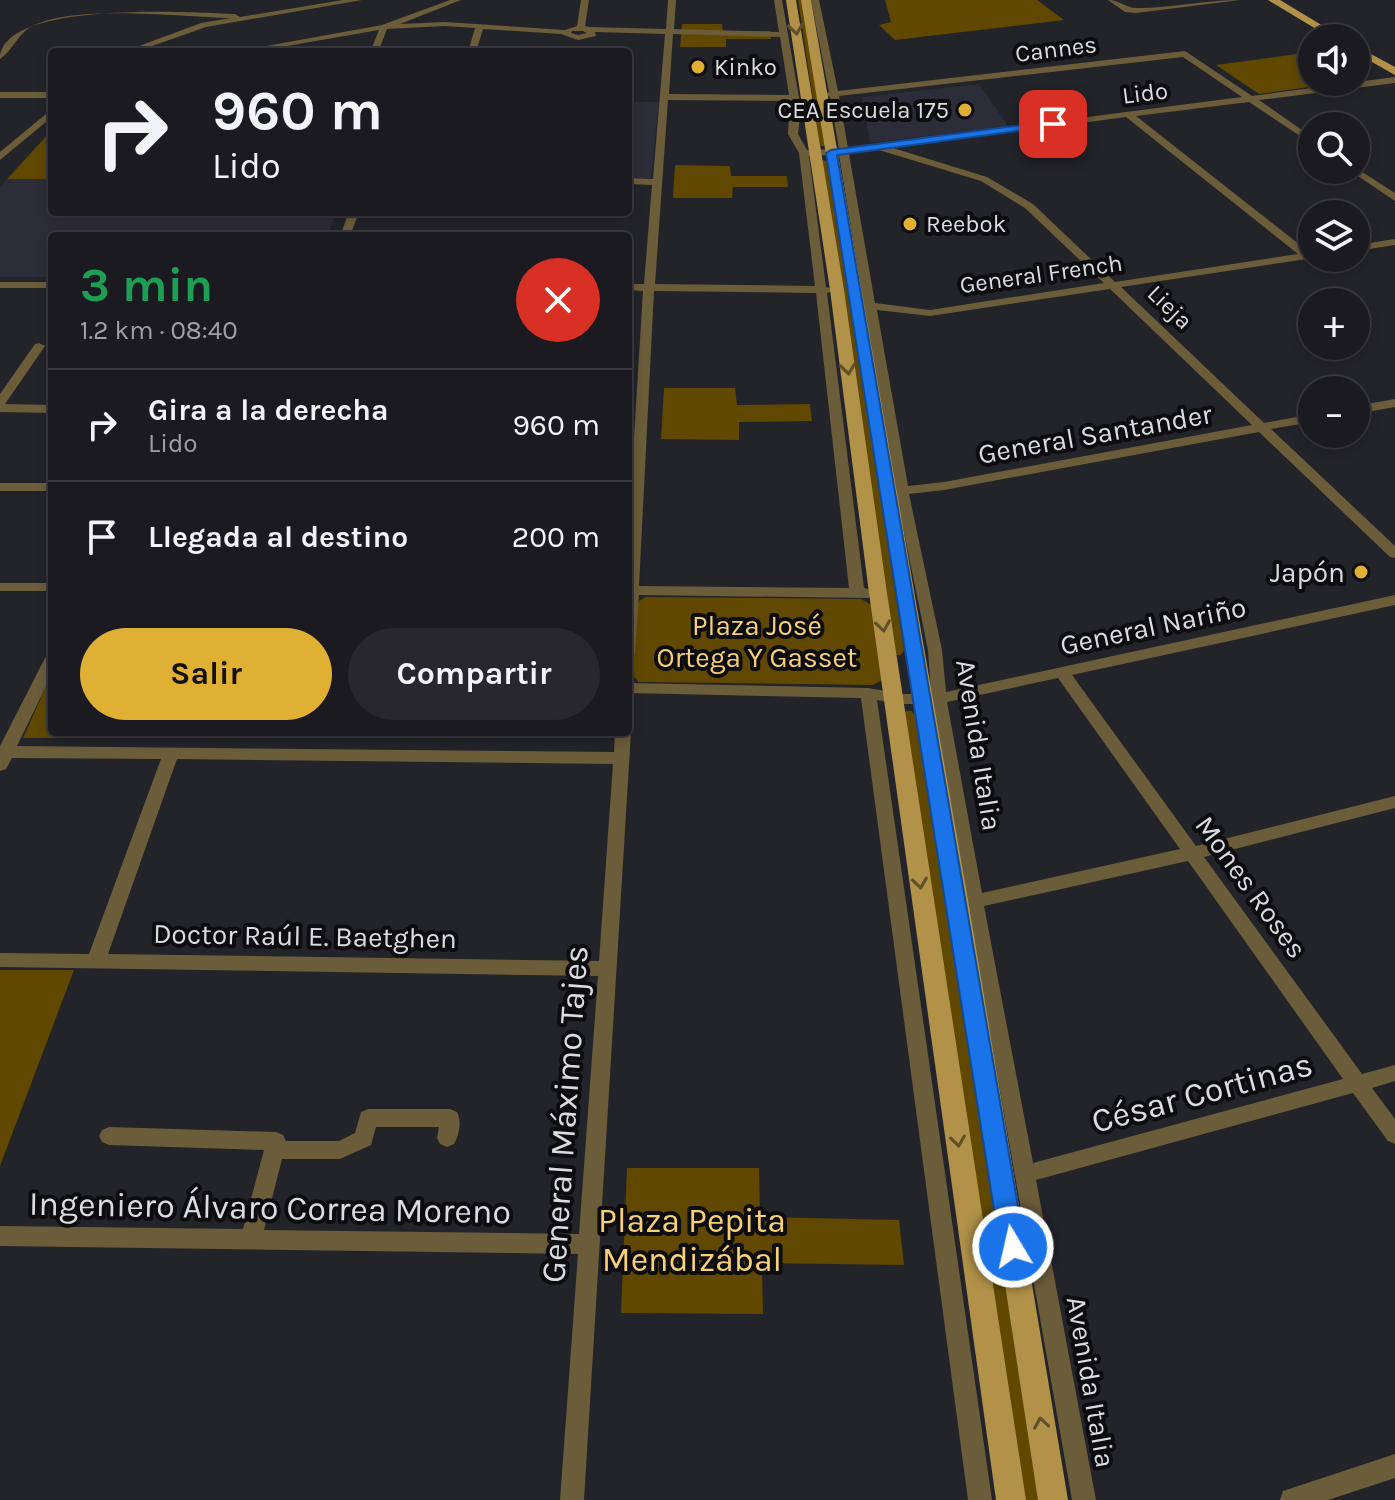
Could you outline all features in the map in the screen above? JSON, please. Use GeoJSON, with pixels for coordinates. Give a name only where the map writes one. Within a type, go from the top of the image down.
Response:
{"type":"FeatureCollection","features":[{"type":"Feature","properties":{"kind":"main road","name":"Avenida Italia"},"geometry":{"type":"LineString","coordinates":[[791,0],[894,489],[917,669],[931,700],[1053,1500]]}},
{"type":"Feature","properties":{"kind":"main road","name":"Avenida Italia"},"geometry":{"type":"LineString","coordinates":[[806,0],[822,96],[830,290],[868,593],[890,669],[1011,1500]]}},
{"type":"Feature","properties":{"kind":"main road"},"geometry":{"type":"LineString","coordinates":[[1273,0],[1314,24]]}},
{"type":"Feature","properties":{"kind":"main road"},"geometry":{"type":"LineString","coordinates":[[1370,57],[1395,72]]}},
{"type":"Feature","properties":{"kind":"street"},"geometry":{"type":"LineString","coordinates":[[127,48],[162,34],[236,17],[342,0]]}},
{"type":"Feature","properties":{"kind":"street"},"geometry":{"type":"LineString","coordinates":[[137,48],[174,33],[236,17],[358,0]]}},
{"type":"Feature","properties":{"kind":"street"},"geometry":{"type":"LineString","coordinates":[[384,27],[457,0]]}},
{"type":"Feature","properties":{"kind":"street"},"geometry":{"type":"LineString","coordinates":[[581,27],[585,0]]}},
{"type":"Feature","properties":{"kind":"street"},"geometry":{"type":"LineString","coordinates":[[632,492],[643,413],[649,287],[672,0]]}},
{"type":"Feature","properties":{"kind":"street","name":"Avenida Italia"},"geometry":{"type":"LineString","coordinates":[[778,0],[796,109],[793,134],[824,152]]}},
{"type":"Feature","properties":{"kind":"street","name":"Avenida Italia"},"geometry":{"type":"LineString","coordinates":[[815,0],[834,95],[824,152],[871,306],[894,489],[935,650],[931,700],[977,901],[1084,1500]]}},
{"type":"Feature","properties":{"kind":"street"},"geometry":{"type":"LineString","coordinates":[[1112,0],[1128,10],[1139,11],[1236,0]]}},
{"type":"Feature","properties":{"kind":"street"},"geometry":{"type":"LineString","coordinates":[[0,56],[17,33],[29,24],[80,14],[236,17]]}},
{"type":"Feature","properties":{"kind":"street"},"geometry":{"type":"LineString","coordinates":[[415,17],[429,24]]}},
{"type":"Feature","properties":{"kind":"street"},"geometry":{"type":"LineString","coordinates":[[261,48],[384,27],[429,24],[565,32],[581,27],[591,32]]}},
{"type":"Feature","properties":{"kind":"street"},"geometry":{"type":"LineString","coordinates":[[376,48],[384,27]]}},
{"type":"Feature","properties":{"kind":"street"},"geometry":{"type":"LineString","coordinates":[[473,48],[480,27]]}},
{"type":"Feature","properties":{"kind":"street"},"geometry":{"type":"LineString","coordinates":[[565,32],[578,38],[591,32],[783,35]]}},
{"type":"Feature","properties":{"kind":"street"},"geometry":{"type":"LineString","coordinates":[[577,48],[578,38]]}},
{"type":"Feature","properties":{"kind":"street","name":"Cannes"},"geometry":{"type":"LineString","coordinates":[[822,96],[1185,54],[1251,100]]}},
{"type":"Feature","properties":{"kind":"street","name":"Lido"},"geometry":{"type":"LineString","coordinates":[[824,152],[1395,80]]}},
{"type":"Feature","properties":{"kind":"street"},"geometry":{"type":"LineString","coordinates":[[0,95],[48,95]]}},
{"type":"Feature","properties":{"kind":"street"},"geometry":{"type":"LineString","coordinates":[[665,97],[794,98]]}},
{"type":"Feature","properties":{"kind":"street"},"geometry":{"type":"LineString","coordinates":[[1251,100],[1298,132]]}},
{"type":"Feature","properties":{"kind":"street"},"geometry":{"type":"LineString","coordinates":[[0,157],[48,115]]}},
{"type":"Feature","properties":{"kind":"street"},"geometry":{"type":"LineString","coordinates":[[1129,115],[1298,247]]}},
{"type":"Feature","properties":{"kind":"street"},"geometry":{"type":"LineString","coordinates":[[0,166],[48,125]]}},
{"type":"Feature","properties":{"kind":"street","name":"Lieja"},"geometry":{"type":"LineString","coordinates":[[880,147],[957,170],[1004,190],[1043,218],[1395,554]]}},
{"type":"Feature","properties":{"kind":"street"},"geometry":{"type":"LineString","coordinates":[[632,181],[657,182]]}},
{"type":"Feature","properties":{"kind":"street"},"geometry":{"type":"LineString","coordinates":[[1370,181],[1395,198]]}},
{"type":"Feature","properties":{"kind":"street"},"geometry":{"type":"LineString","coordinates":[[1370,246],[1395,242]]}},
{"type":"Feature","properties":{"kind":"street"},"geometry":{"type":"LineString","coordinates":[[1377,245],[1395,259]]}},
{"type":"Feature","properties":{"kind":"street","name":"General French"},"geometry":{"type":"LineString","coordinates":[[871,306],[930,313],[1298,258]]}},
{"type":"Feature","properties":{"kind":"street"},"geometry":{"type":"LineString","coordinates":[[0,285],[48,285]]}},
{"type":"Feature","properties":{"kind":"street"},"geometry":{"type":"LineString","coordinates":[[632,287],[830,290]]}},
{"type":"Feature","properties":{"kind":"street"},"geometry":{"type":"LineString","coordinates":[[39,346],[0,406],[48,409]]}},
{"type":"Feature","properties":{"kind":"street"},"geometry":{"type":"LineString","coordinates":[[1370,407],[1395,403]]}},
{"type":"Feature","properties":{"kind":"street"},"geometry":{"type":"LineString","coordinates":[[632,413],[643,413]]}},
{"type":"Feature","properties":{"kind":"street","name":"General Santander"},"geometry":{"type":"LineString","coordinates":[[894,489],[944,486],[1298,421]]}},
{"type":"Feature","properties":{"kind":"street"},"geometry":{"type":"LineString","coordinates":[[0,487],[48,487]]}},
{"type":"Feature","properties":{"kind":"street"},"geometry":{"type":"LineString","coordinates":[[0,587],[48,587]]}},
{"type":"Feature","properties":{"kind":"street"},"geometry":{"type":"LineString","coordinates":[[632,590],[868,593]]}},
{"type":"Feature","properties":{"kind":"street","name":"General Nariño"},"geometry":{"type":"LineString","coordinates":[[632,688],[868,693],[931,700],[1395,600]]}},
{"type":"Feature","properties":{"kind":"street"},"geometry":{"type":"LineString","coordinates":[[48,666],[2,756],[172,752],[621,758]]}},
{"type":"Feature","properties":{"kind":"street","name":"Avenida Italia"},"geometry":{"type":"LineString","coordinates":[[890,669],[917,669]]}},
{"type":"Feature","properties":{"kind":"street","name":"Mones Roses"},"geometry":{"type":"LineString","coordinates":[[1062,672],[1395,1135]]}},
{"type":"Feature","properties":{"kind":"street"},"geometry":{"type":"LineString","coordinates":[[868,693],[980,1500]]}},
{"type":"Feature","properties":{"kind":"street","name":"General Máximo Tajes"},"geometry":{"type":"LineString","coordinates":[[572,1500],[586,1244],[609,969],[623,736]]}},
{"type":"Feature","properties":{"kind":"street"},"geometry":{"type":"LineString","coordinates":[[96,961],[172,752]]}},
{"type":"Feature","properties":{"kind":"street"},"geometry":{"type":"LineString","coordinates":[[977,901],[1193,853],[1395,802]]}},
{"type":"Feature","properties":{"kind":"street","name":"Doctor Raúl E. Baetghen"},"geometry":{"type":"LineString","coordinates":[[0,960],[609,969]]}},
{"type":"Feature","properties":{"kind":"street","name":"César Cortinas"},"geometry":{"type":"LineString","coordinates":[[1025,1174],[1395,1073]]}},
{"type":"Feature","properties":{"kind":"street"},"geometry":{"type":"LineString","coordinates":[[274,1150],[340,1150],[364,1139],[368,1118],[450,1118],[447,1138]]}},
{"type":"Feature","properties":{"kind":"street"},"geometry":{"type":"LineString","coordinates":[[109,1136],[276,1141],[251,1240]]}},
{"type":"Feature","properties":{"kind":"street","name":"Ingeniero Álvaro Correa Moreno"},"geometry":{"type":"LineString","coordinates":[[0,1236],[586,1244]]}},
{"type":"Feature","properties":{"kind":"street"},"geometry":{"type":"LineString","coordinates":[[947,1259],[976,1260]]}},
{"type":"Feature","properties":{"kind":"street"},"geometry":{"type":"LineString","coordinates":[[1292,1500],[1395,1466]]}},
{"type":"Feature","properties":{"kind":"shaded area"},"geometry":{"type":"Polygon","coordinates":[[[979,84],[1008,126],[870,143],[862,97],[979,84]]]}},
{"type":"Feature","properties":{"kind":"shaded area"},"geometry":{"type":"Polygon","coordinates":[[[632,102],[659,102],[651,178],[632,178],[632,102]]]}},
{"type":"Feature","properties":{"kind":"shaded area"},"geometry":{"type":"Polygon","coordinates":[[[7,179],[48,179],[48,216],[335,216],[329,232],[48,232],[48,277],[0,277],[0,187],[7,179]]]}},
{"type":"Feature","properties":{"kind":"green space"},"geometry":{"type":"Polygon","coordinates":[[[798,0],[803,0],[825,146],[820,146],[798,0]]]}},
{"type":"Feature","properties":{"kind":"green space"},"geometry":{"type":"Polygon","coordinates":[[[885,0],[1037,0],[1064,20],[895,40],[879,25],[891,22],[885,0]]]}},
{"type":"Feature","properties":{"kind":"green space"},"geometry":{"type":"Polygon","coordinates":[[[682,24],[722,24],[723,31],[770,31],[771,39],[726,39],[726,47],[680,47],[682,24]]]}},
{"type":"Feature","properties":{"kind":"green space"},"geometry":{"type":"Polygon","coordinates":[[[1298,54],[1298,88],[1259,94],[1216,65],[1298,54]]]}},
{"type":"Feature","properties":{"kind":"green space"},"geometry":{"type":"Polygon","coordinates":[[[48,134],[48,179],[7,179],[48,134]]]}},
{"type":"Feature","properties":{"kind":"green space"},"geometry":{"type":"Polygon","coordinates":[[[821,160],[828,161],[904,650],[901,655],[895,655],[821,160]]]}},
{"type":"Feature","properties":{"kind":"green space"},"geometry":{"type":"Polygon","coordinates":[[[675,165],[730,166],[731,176],[787,176],[788,187],[733,187],[732,198],[673,198],[675,165]]]}},
{"type":"Feature","properties":{"kind":"green space"},"geometry":{"type":"Polygon","coordinates":[[[664,388],[735,388],[737,405],[810,404],[812,421],[739,422],[739,440],[661,439],[664,388]]]}},
{"type":"Feature","properties":{"kind":"green space","name":"Plaza José Ortega Y Gasset"},"geometry":{"type":"Polygon","coordinates":[[[646,597],[861,599],[873,606],[882,680],[873,685],[638,682],[633,675],[636,611],[639,601],[646,597]]]}},
{"type":"Feature","properties":{"kind":"green space"},"geometry":{"type":"Polygon","coordinates":[[[48,682],[48,736],[160,736],[159,738],[23,738],[48,682]]]}},
{"type":"Feature","properties":{"kind":"green space"},"geometry":{"type":"Polygon","coordinates":[[[912,711],[916,718],[1039,1500],[1021,1500],[904,712],[912,711]]]}},
{"type":"Feature","properties":{"kind":"green space"},"geometry":{"type":"Polygon","coordinates":[[[0,970],[74,970],[0,1166],[0,970]]]}},
{"type":"Feature","properties":{"kind":"green space","name":"Plaza Pepita Mendizábal"},"geometry":{"type":"Polygon","coordinates":[[[627,1168],[759,1168],[760,1217],[899,1220],[904,1265],[762,1263],[763,1314],[621,1313],[627,1168]]]}},
{"type":"Feature","properties":{"kind":"place","name":"Kinko"},"geometry":{"type":"Point","coordinates":[698,67]}},
{"type":"Feature","properties":{"kind":"place","name":"CEA Escuela 175"},"geometry":{"type":"Point","coordinates":[965,110]}},
{"type":"Feature","properties":{"kind":"place","name":"Reebok"},"geometry":{"type":"Point","coordinates":[910,224]}},
{"type":"Feature","properties":{"kind":"place","name":"Japón"},"geometry":{"type":"Point","coordinates":[1361,572]}},
{"type":"Feature","properties":{"kind":"route"},"geometry":{"type":"LineString","coordinates":[[1013,1247],[831,153],[1053,124]]}}]}
